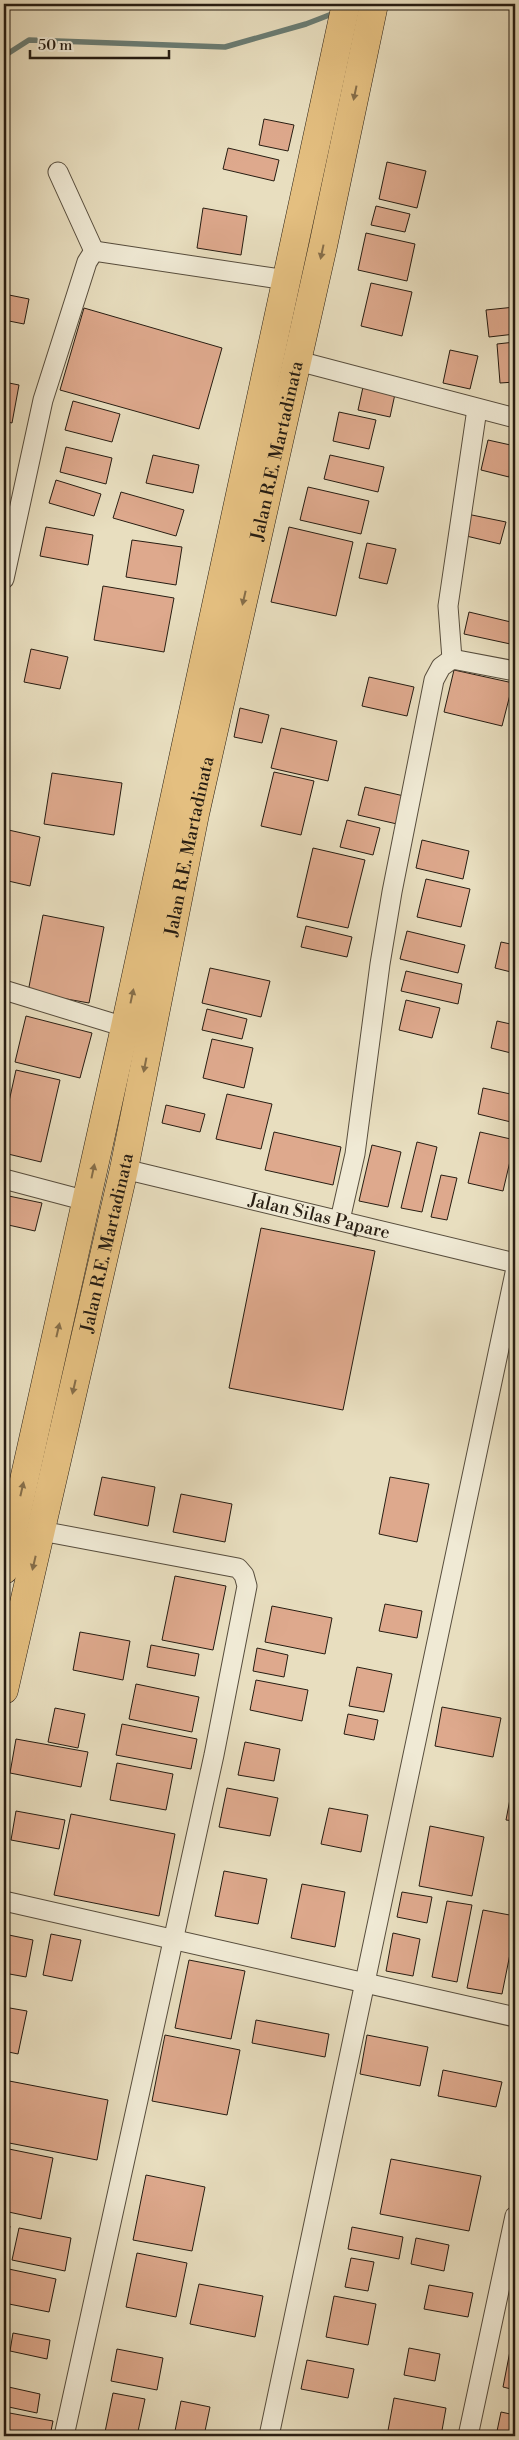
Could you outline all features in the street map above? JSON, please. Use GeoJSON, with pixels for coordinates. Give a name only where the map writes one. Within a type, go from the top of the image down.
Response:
{"type":"FeatureCollection","features":[{"type":"Feature","properties":{"kind":"highway","name":"Jalan R.E. Martadinata"},"geometry":{"type":"LineString","coordinates":[[4,1690],[124,1169],[195,814],[287,280],[346,4]]}},
{"type":"Feature","properties":{"kind":"highway","name":"Jalan R.E. Martadinata"},"geometry":{"type":"LineString","coordinates":[[4,1570],[125,1028],[238,566],[298,361],[374,4]]}},
{"type":"Feature","properties":{"kind":"street"},"geometry":{"type":"LineString","coordinates":[[58,172],[94,251]]}},
{"type":"Feature","properties":{"kind":"street"},"geometry":{"type":"LineString","coordinates":[[94,251],[287,280]]}},
{"type":"Feature","properties":{"kind":"street"},"geometry":{"type":"LineString","coordinates":[[4,579],[43,400],[87,262],[94,251]]}},
{"type":"Feature","properties":{"kind":"street"},"geometry":{"type":"LineString","coordinates":[[298,361],[515,418]]}},
{"type":"Feature","properties":{"kind":"street"},"geometry":{"type":"LineString","coordinates":[[452,659],[448,606],[477,409]]}},
{"type":"Feature","properties":{"kind":"street"},"geometry":{"type":"LineString","coordinates":[[340,1220],[355,1154],[387,919],[434,680],[440,666],[452,659],[515,671]]}},
{"type":"Feature","properties":{"kind":"street"},"geometry":{"type":"LineString","coordinates":[[4,990],[125,1028]]}},
{"type":"Feature","properties":{"kind":"street","name":"Jalan Silas Papare"},"geometry":{"type":"LineString","coordinates":[[124,1169],[515,1263]]}},
{"type":"Feature","properties":{"kind":"street"},"geometry":{"type":"LineString","coordinates":[[4,1179],[87,1200]]}},
{"type":"Feature","properties":{"kind":"street"},"geometry":{"type":"LineString","coordinates":[[269,2436],[515,1273]]}},
{"type":"Feature","properties":{"kind":"street"},"geometry":{"type":"LineString","coordinates":[[41,1531],[238,1568],[246,1580],[214,1755],[64,2436]]}},
{"type":"Feature","properties":{"kind":"street"},"geometry":{"type":"LineString","coordinates":[[4,1901],[515,2017]]}},
{"type":"Feature","properties":{"kind":"street"},"geometry":{"type":"LineString","coordinates":[[468,2436],[515,2216]]}},
{"type":"Feature","properties":{"kind":"building"},"geometry":{"type":"Polygon","coordinates":[[[264,119],[294,125],[288,151],[259,145],[264,119]]]}},
{"type":"Feature","properties":{"kind":"building"},"geometry":{"type":"Polygon","coordinates":[[[228,148],[279,160],[274,181],[223,169],[228,148]]]}},
{"type":"Feature","properties":{"kind":"building"},"geometry":{"type":"Polygon","coordinates":[[[387,162],[426,171],[417,208],[379,199],[387,162]]]}},
{"type":"Feature","properties":{"kind":"building"},"geometry":{"type":"Polygon","coordinates":[[[376,206],[410,214],[405,232],[371,225],[376,206]]]}},
{"type":"Feature","properties":{"kind":"building"},"geometry":{"type":"Polygon","coordinates":[[[203,208],[247,216],[241,255],[197,248],[203,208]]]}},
{"type":"Feature","properties":{"kind":"building"},"geometry":{"type":"Polygon","coordinates":[[[366,233],[415,244],[407,281],[358,270],[366,233]]]}},
{"type":"Feature","properties":{"kind":"building"},"geometry":{"type":"Polygon","coordinates":[[[371,283],[412,292],[402,336],[361,326],[371,283]]]}},
{"type":"Feature","properties":{"kind":"building"},"geometry":{"type":"Polygon","coordinates":[[[4,294],[29,299],[24,324],[4,320],[4,294]]]}},
{"type":"Feature","properties":{"kind":"building"},"geometry":{"type":"Polygon","coordinates":[[[515,307],[515,334],[489,337],[486,310],[515,307]]]}},
{"type":"Feature","properties":{"kind":"building"},"geometry":{"type":"Polygon","coordinates":[[[84,308],[222,348],[199,429],[60,390],[84,308]]]}},
{"type":"Feature","properties":{"kind":"building"},"geometry":{"type":"Polygon","coordinates":[[[515,342],[515,382],[500,383],[497,344],[515,342]]]}},
{"type":"Feature","properties":{"kind":"building"},"geometry":{"type":"Polygon","coordinates":[[[450,350],[478,356],[470,389],[443,383],[450,350]]]}},
{"type":"Feature","properties":{"kind":"building"},"geometry":{"type":"Polygon","coordinates":[[[4,382],[19,385],[12,423],[4,421],[4,382]]]}},
{"type":"Feature","properties":{"kind":"building"},"geometry":{"type":"Polygon","coordinates":[[[363,387],[395,394],[390,417],[358,410],[363,387]]]}},
{"type":"Feature","properties":{"kind":"building"},"geometry":{"type":"Polygon","coordinates":[[[73,401],[120,414],[112,442],[65,430],[73,401]]]}},
{"type":"Feature","properties":{"kind":"building"},"geometry":{"type":"Polygon","coordinates":[[[339,412],[376,420],[369,449],[333,441],[339,412]]]}},
{"type":"Feature","properties":{"kind":"building"},"geometry":{"type":"Polygon","coordinates":[[[488,440],[515,446],[509,477],[481,470],[488,440]]]}},
{"type":"Feature","properties":{"kind":"building"},"geometry":{"type":"Polygon","coordinates":[[[66,447],[112,458],[106,484],[60,472],[66,447]]]}},
{"type":"Feature","properties":{"kind":"building"},"geometry":{"type":"Polygon","coordinates":[[[153,455],[199,465],[193,493],[146,483],[153,455]]]}},
{"type":"Feature","properties":{"kind":"building"},"geometry":{"type":"Polygon","coordinates":[[[330,455],[384,467],[378,492],[324,479],[330,455]]]}},
{"type":"Feature","properties":{"kind":"building"},"geometry":{"type":"Polygon","coordinates":[[[56,480],[101,494],[94,516],[49,503],[56,480]]]}},
{"type":"Feature","properties":{"kind":"building"},"geometry":{"type":"Polygon","coordinates":[[[308,487],[369,501],[361,534],[300,520],[308,487]]]}},
{"type":"Feature","properties":{"kind":"building"},"geometry":{"type":"Polygon","coordinates":[[[121,492],[184,510],[176,536],[113,518],[121,492]]]}},
{"type":"Feature","properties":{"kind":"building"},"geometry":{"type":"Polygon","coordinates":[[[467,514],[506,522],[500,544],[462,535],[467,514]]]}},
{"type":"Feature","properties":{"kind":"building"},"geometry":{"type":"Polygon","coordinates":[[[46,527],[93,535],[88,565],[40,556],[46,527]]]}},
{"type":"Feature","properties":{"kind":"building"},"geometry":{"type":"Polygon","coordinates":[[[289,527],[353,542],[336,616],[271,602],[289,527]]]}},
{"type":"Feature","properties":{"kind":"building"},"geometry":{"type":"Polygon","coordinates":[[[132,540],[182,547],[176,585],[126,577],[132,540]]]}},
{"type":"Feature","properties":{"kind":"building"},"geometry":{"type":"Polygon","coordinates":[[[367,543],[396,549],[387,584],[359,578],[367,543]]]}},
{"type":"Feature","properties":{"kind":"building"},"geometry":{"type":"Polygon","coordinates":[[[103,586],[174,598],[164,652],[94,640],[103,586]]]}},
{"type":"Feature","properties":{"kind":"building"},"geometry":{"type":"Polygon","coordinates":[[[469,612],[515,623],[515,645],[464,634],[469,612]]]}},
{"type":"Feature","properties":{"kind":"building"},"geometry":{"type":"Polygon","coordinates":[[[31,649],[68,657],[60,689],[24,682],[31,649]]]}},
{"type":"Feature","properties":{"kind":"building"},"geometry":{"type":"Polygon","coordinates":[[[454,670],[513,683],[502,726],[444,712],[454,670]]]}},
{"type":"Feature","properties":{"kind":"building"},"geometry":{"type":"Polygon","coordinates":[[[369,677],[414,687],[407,716],[362,706],[369,677]]]}},
{"type":"Feature","properties":{"kind":"building"},"geometry":{"type":"Polygon","coordinates":[[[240,708],[269,715],[262,743],[234,737],[240,708]]]}},
{"type":"Feature","properties":{"kind":"building"},"geometry":{"type":"Polygon","coordinates":[[[281,728],[337,741],[328,781],[271,768],[281,728]]]}},
{"type":"Feature","properties":{"kind":"building"},"geometry":{"type":"Polygon","coordinates":[[[274,772],[314,781],[301,835],[261,826],[274,772]]]}},
{"type":"Feature","properties":{"kind":"building"},"geometry":{"type":"Polygon","coordinates":[[[52,773],[122,783],[114,835],[44,824],[52,773]]]}},
{"type":"Feature","properties":{"kind":"building"},"geometry":{"type":"Polygon","coordinates":[[[365,787],[404,796],[397,824],[358,815],[365,787]]]}},
{"type":"Feature","properties":{"kind":"building"},"geometry":{"type":"Polygon","coordinates":[[[347,820],[380,828],[373,855],[340,847],[347,820]]]}},
{"type":"Feature","properties":{"kind":"building"},"geometry":{"type":"Polygon","coordinates":[[[4,829],[40,837],[30,886],[4,880],[4,829]]]}},
{"type":"Feature","properties":{"kind":"building"},"geometry":{"type":"Polygon","coordinates":[[[422,840],[469,851],[463,879],[416,868],[422,840]]]}},
{"type":"Feature","properties":{"kind":"building"},"geometry":{"type":"Polygon","coordinates":[[[313,848],[365,860],[348,928],[297,917],[313,848]]]}},
{"type":"Feature","properties":{"kind":"building"},"geometry":{"type":"Polygon","coordinates":[[[426,879],[470,889],[461,927],[417,917],[426,879]]]}},
{"type":"Feature","properties":{"kind":"building"},"geometry":{"type":"Polygon","coordinates":[[[43,915],[104,927],[89,1003],[28,992],[43,915]]]}},
{"type":"Feature","properties":{"kind":"building"},"geometry":{"type":"Polygon","coordinates":[[[306,926],[352,937],[347,957],[301,947],[306,926]]]}},
{"type":"Feature","properties":{"kind":"building"},"geometry":{"type":"Polygon","coordinates":[[[407,931],[465,945],[458,973],[400,959],[407,931]]]}},
{"type":"Feature","properties":{"kind":"building"},"geometry":{"type":"Polygon","coordinates":[[[501,942],[515,945],[515,973],[495,968],[501,942]]]}},
{"type":"Feature","properties":{"kind":"building"},"geometry":{"type":"Polygon","coordinates":[[[210,968],[270,981],[261,1017],[202,1003],[210,968]]]}},
{"type":"Feature","properties":{"kind":"building"},"geometry":{"type":"Polygon","coordinates":[[[406,971],[462,984],[458,1004],[401,991],[406,971]]]}},
{"type":"Feature","properties":{"kind":"building"},"geometry":{"type":"Polygon","coordinates":[[[406,1000],[440,1008],[432,1038],[399,1030],[406,1000]]]}},
{"type":"Feature","properties":{"kind":"building"},"geometry":{"type":"Polygon","coordinates":[[[207,1009],[247,1019],[242,1039],[202,1030],[207,1009]]]}},
{"type":"Feature","properties":{"kind":"building"},"geometry":{"type":"Polygon","coordinates":[[[26,1016],[92,1033],[80,1078],[15,1062],[26,1016]]]}},
{"type":"Feature","properties":{"kind":"building"},"geometry":{"type":"Polygon","coordinates":[[[497,1021],[515,1025],[515,1054],[491,1048],[497,1021]]]}},
{"type":"Feature","properties":{"kind":"building"},"geometry":{"type":"Polygon","coordinates":[[[212,1039],[253,1048],[244,1088],[203,1078],[212,1039]]]}},
{"type":"Feature","properties":{"kind":"building"},"geometry":{"type":"Polygon","coordinates":[[[16,1070],[60,1080],[41,1162],[4,1153],[4,1124],[16,1070]]]}},
{"type":"Feature","properties":{"kind":"building"},"geometry":{"type":"Polygon","coordinates":[[[483,1088],[515,1095],[515,1123],[478,1114],[483,1088]]]}},
{"type":"Feature","properties":{"kind":"building"},"geometry":{"type":"Polygon","coordinates":[[[227,1094],[272,1104],[261,1149],[216,1139],[227,1094]]]}},
{"type":"Feature","properties":{"kind":"building"},"geometry":{"type":"Polygon","coordinates":[[[166,1105],[205,1114],[200,1132],[162,1123],[166,1105]]]}},
{"type":"Feature","properties":{"kind":"building"},"geometry":{"type":"Polygon","coordinates":[[[274,1132],[341,1147],[333,1185],[265,1170],[274,1132]]]}},
{"type":"Feature","properties":{"kind":"building"},"geometry":{"type":"Polygon","coordinates":[[[480,1132],[515,1140],[503,1191],[468,1183],[480,1132]]]}},
{"type":"Feature","properties":{"kind":"building"},"geometry":{"type":"Polygon","coordinates":[[[417,1142],[437,1147],[422,1212],[401,1208],[417,1142]]]}},
{"type":"Feature","properties":{"kind":"building"},"geometry":{"type":"Polygon","coordinates":[[[372,1145],[401,1152],[388,1207],[359,1201],[372,1145]]]}},
{"type":"Feature","properties":{"kind":"building"},"geometry":{"type":"Polygon","coordinates":[[[441,1175],[457,1178],[447,1220],[431,1217],[441,1175]]]}},
{"type":"Feature","properties":{"kind":"building"},"geometry":{"type":"Polygon","coordinates":[[[4,1195],[42,1203],[35,1231],[4,1224],[4,1195]]]}},
{"type":"Feature","properties":{"kind":"building"},"geometry":{"type":"Polygon","coordinates":[[[261,1228],[375,1251],[343,1410],[229,1388],[261,1228]]]}},
{"type":"Feature","properties":{"kind":"building"},"geometry":{"type":"Polygon","coordinates":[[[102,1477],[155,1487],[148,1526],[94,1515],[102,1477]]]}},
{"type":"Feature","properties":{"kind":"building"},"geometry":{"type":"Polygon","coordinates":[[[390,1477],[429,1484],[417,1542],[379,1534],[390,1477]]]}},
{"type":"Feature","properties":{"kind":"building"},"geometry":{"type":"Polygon","coordinates":[[[181,1494],[232,1504],[225,1542],[173,1532],[181,1494]]]}},
{"type":"Feature","properties":{"kind":"building"},"geometry":{"type":"Polygon","coordinates":[[[175,1576],[226,1586],[213,1650],[162,1640],[175,1576]]]}},
{"type":"Feature","properties":{"kind":"building"},"geometry":{"type":"Polygon","coordinates":[[[385,1604],[422,1611],[417,1638],[379,1631],[385,1604]]]}},
{"type":"Feature","properties":{"kind":"building"},"geometry":{"type":"Polygon","coordinates":[[[272,1606],[332,1618],[325,1654],[265,1642],[272,1606]]]}},
{"type":"Feature","properties":{"kind":"building"},"geometry":{"type":"Polygon","coordinates":[[[80,1632],[130,1641],[123,1680],[73,1670],[80,1632]]]}},
{"type":"Feature","properties":{"kind":"building"},"geometry":{"type":"Polygon","coordinates":[[[151,1645],[199,1654],[195,1676],[147,1667],[151,1645]]]}},
{"type":"Feature","properties":{"kind":"building"},"geometry":{"type":"Polygon","coordinates":[[[257,1648],[288,1655],[284,1677],[253,1671],[257,1648]]]}},
{"type":"Feature","properties":{"kind":"building"},"geometry":{"type":"Polygon","coordinates":[[[357,1667],[392,1674],[384,1712],[349,1706],[357,1667]]]}},
{"type":"Feature","properties":{"kind":"building"},"geometry":{"type":"Polygon","coordinates":[[[256,1680],[308,1690],[302,1721],[250,1710],[256,1680]]]}},
{"type":"Feature","properties":{"kind":"building"},"geometry":{"type":"Polygon","coordinates":[[[136,1684],[199,1697],[192,1732],[129,1719],[136,1684]]]}},
{"type":"Feature","properties":{"kind":"building"},"geometry":{"type":"Polygon","coordinates":[[[442,1707],[501,1718],[493,1757],[435,1746],[442,1707]]]}},
{"type":"Feature","properties":{"kind":"building"},"geometry":{"type":"Polygon","coordinates":[[[55,1708],[85,1714],[78,1748],[48,1742],[55,1708]]]}},
{"type":"Feature","properties":{"kind":"building"},"geometry":{"type":"Polygon","coordinates":[[[348,1714],[378,1720],[374,1740],[344,1734],[348,1714]]]}},
{"type":"Feature","properties":{"kind":"building"},"geometry":{"type":"Polygon","coordinates":[[[122,1724],[197,1739],[191,1769],[116,1755],[122,1724]]]}},
{"type":"Feature","properties":{"kind":"building"},"geometry":{"type":"Polygon","coordinates":[[[16,1739],[88,1752],[81,1787],[10,1773],[16,1739]]]}},
{"type":"Feature","properties":{"kind":"building"},"geometry":{"type":"Polygon","coordinates":[[[245,1742],[280,1749],[274,1781],[238,1775],[245,1742]]]}},
{"type":"Feature","properties":{"kind":"building"},"geometry":{"type":"Polygon","coordinates":[[[117,1763],[173,1774],[166,1810],[110,1800],[117,1763]]]}},
{"type":"Feature","properties":{"kind":"building"},"geometry":{"type":"Polygon","coordinates":[[[515,1773],[515,1821],[506,1820],[515,1773]]]}},
{"type":"Feature","properties":{"kind":"building"},"geometry":{"type":"Polygon","coordinates":[[[227,1788],[278,1798],[270,1836],[219,1827],[227,1788]]]}},
{"type":"Feature","properties":{"kind":"building"},"geometry":{"type":"Polygon","coordinates":[[[329,1808],[368,1815],[361,1852],[321,1844],[329,1808]]]}},
{"type":"Feature","properties":{"kind":"building"},"geometry":{"type":"Polygon","coordinates":[[[16,1811],[65,1820],[59,1849],[11,1840],[16,1811]]]}},
{"type":"Feature","properties":{"kind":"building"},"geometry":{"type":"Polygon","coordinates":[[[71,1814],[175,1834],[159,1916],[54,1895],[71,1814]]]}},
{"type":"Feature","properties":{"kind":"building"},"geometry":{"type":"Polygon","coordinates":[[[430,1826],[484,1837],[472,1896],[419,1886],[430,1826]]]}},
{"type":"Feature","properties":{"kind":"building"},"geometry":{"type":"Polygon","coordinates":[[[224,1871],[267,1879],[258,1924],[215,1916],[224,1871]]]}},
{"type":"Feature","properties":{"kind":"building"},"geometry":{"type":"Polygon","coordinates":[[[302,1884],[345,1892],[335,1947],[291,1938],[302,1884]]]}},
{"type":"Feature","properties":{"kind":"building"},"geometry":{"type":"Polygon","coordinates":[[[402,1892],[432,1897],[427,1923],[397,1917],[402,1892]]]}},
{"type":"Feature","properties":{"kind":"building"},"geometry":{"type":"Polygon","coordinates":[[[447,1901],[472,1905],[457,1982],[432,1977],[447,1901]]]}},
{"type":"Feature","properties":{"kind":"building"},"geometry":{"type":"Polygon","coordinates":[[[483,1910],[515,1916],[515,1929],[502,1994],[467,1988],[483,1910]]]}},
{"type":"Feature","properties":{"kind":"building"},"geometry":{"type":"Polygon","coordinates":[[[393,1933],[420,1939],[413,1976],[386,1971],[393,1933]]]}},
{"type":"Feature","properties":{"kind":"building"},"geometry":{"type":"Polygon","coordinates":[[[4,1934],[33,1940],[26,1977],[4,1973],[4,1934]]]}},
{"type":"Feature","properties":{"kind":"building"},"geometry":{"type":"Polygon","coordinates":[[[51,1934],[81,1940],[72,1981],[43,1975],[51,1934]]]}},
{"type":"Feature","properties":{"kind":"building"},"geometry":{"type":"Polygon","coordinates":[[[189,1960],[245,1971],[231,2039],[175,2028],[189,1960]]]}},
{"type":"Feature","properties":{"kind":"building"},"geometry":{"type":"Polygon","coordinates":[[[4,2007],[27,2011],[18,2054],[4,2051],[4,2007]]]}},
{"type":"Feature","properties":{"kind":"building"},"geometry":{"type":"Polygon","coordinates":[[[256,2020],[329,2034],[325,2057],[252,2043],[256,2020]]]}},
{"type":"Feature","properties":{"kind":"building"},"geometry":{"type":"Polygon","coordinates":[[[165,2035],[240,2050],[227,2115],[152,2101],[165,2035]]]}},
{"type":"Feature","properties":{"kind":"building"},"geometry":{"type":"Polygon","coordinates":[[[367,2035],[428,2047],[420,2086],[360,2074],[367,2035]]]}},
{"type":"Feature","properties":{"kind":"building"},"geometry":{"type":"Polygon","coordinates":[[[443,2070],[502,2082],[496,2107],[438,2096],[443,2070]]]}},
{"type":"Feature","properties":{"kind":"building"},"geometry":{"type":"Polygon","coordinates":[[[4,2080],[108,2100],[97,2160],[4,2142],[4,2080]]]}},
{"type":"Feature","properties":{"kind":"building"},"geometry":{"type":"Polygon","coordinates":[[[4,2148],[53,2158],[41,2219],[4,2211],[4,2148]]]}},
{"type":"Feature","properties":{"kind":"building"},"geometry":{"type":"Polygon","coordinates":[[[391,2159],[481,2176],[469,2231],[380,2214],[391,2159]]]}},
{"type":"Feature","properties":{"kind":"building"},"geometry":{"type":"Polygon","coordinates":[[[146,2175],[205,2187],[192,2251],[133,2240],[146,2175]]]}},
{"type":"Feature","properties":{"kind":"building"},"geometry":{"type":"Polygon","coordinates":[[[4,2225],[10,2226],[5,2253],[4,2253],[4,2225]]]}},
{"type":"Feature","properties":{"kind":"building"},"geometry":{"type":"Polygon","coordinates":[[[352,2227],[403,2237],[399,2259],[348,2249],[352,2227]]]}},
{"type":"Feature","properties":{"kind":"building"},"geometry":{"type":"Polygon","coordinates":[[[19,2228],[71,2238],[65,2271],[12,2260],[19,2228]]]}},
{"type":"Feature","properties":{"kind":"building"},"geometry":{"type":"Polygon","coordinates":[[[416,2238],[449,2245],[444,2271],[411,2264],[416,2238]]]}},
{"type":"Feature","properties":{"kind":"building"},"geometry":{"type":"Polygon","coordinates":[[[137,2253],[187,2263],[176,2317],[126,2307],[137,2253]]]}},
{"type":"Feature","properties":{"kind":"building"},"geometry":{"type":"Polygon","coordinates":[[[351,2258],[374,2262],[368,2291],[345,2287],[351,2258]]]}},
{"type":"Feature","properties":{"kind":"building"},"geometry":{"type":"Polygon","coordinates":[[[4,2268],[56,2279],[49,2312],[4,2303],[4,2268]]]}},
{"type":"Feature","properties":{"kind":"building"},"geometry":{"type":"Polygon","coordinates":[[[199,2284],[263,2296],[255,2337],[190,2324],[199,2284]]]}},
{"type":"Feature","properties":{"kind":"building"},"geometry":{"type":"Polygon","coordinates":[[[429,2285],[473,2293],[468,2317],[424,2309],[429,2285]]]}},
{"type":"Feature","properties":{"kind":"building"},"geometry":{"type":"Polygon","coordinates":[[[334,2296],[376,2304],[368,2345],[326,2337],[334,2296]]]}},
{"type":"Feature","properties":{"kind":"building"},"geometry":{"type":"Polygon","coordinates":[[[13,2333],[50,2340],[47,2359],[10,2351],[13,2333]]]}},
{"type":"Feature","properties":{"kind":"building"},"geometry":{"type":"Polygon","coordinates":[[[409,2348],[440,2354],[435,2381],[404,2375],[409,2348]]]}},
{"type":"Feature","properties":{"kind":"building"},"geometry":{"type":"Polygon","coordinates":[[[117,2349],[163,2358],[157,2390],[111,2381],[117,2349]]]}},
{"type":"Feature","properties":{"kind":"building"},"geometry":{"type":"Polygon","coordinates":[[[510,2351],[515,2352],[515,2390],[503,2387],[510,2351]]]}},
{"type":"Feature","properties":{"kind":"building"},"geometry":{"type":"Polygon","coordinates":[[[307,2360],[354,2369],[348,2398],[301,2389],[307,2360]]]}},
{"type":"Feature","properties":{"kind":"building"},"geometry":{"type":"Polygon","coordinates":[[[4,2386],[40,2394],[37,2413],[4,2406],[4,2386]]]}},
{"type":"Feature","properties":{"kind":"building"},"geometry":{"type":"Polygon","coordinates":[[[113,2393],[145,2399],[137,2436],[105,2432],[113,2393]]]}},
{"type":"Feature","properties":{"kind":"building"},"geometry":{"type":"Polygon","coordinates":[[[394,2398],[446,2408],[441,2436],[387,2436],[394,2398]]]}},
{"type":"Feature","properties":{"kind":"building"},"geometry":{"type":"Polygon","coordinates":[[[181,2401],[210,2407],[204,2436],[174,2436],[181,2401]]]}},
{"type":"Feature","properties":{"kind":"building"},"geometry":{"type":"Polygon","coordinates":[[[4,2412],[53,2421],[50,2436],[4,2436],[4,2412]]]}},
{"type":"Feature","properties":{"kind":"building"},"geometry":{"type":"Polygon","coordinates":[[[501,2412],[515,2415],[515,2436],[496,2436],[501,2412]]]}},
{"type":"Feature","properties":{"kind":"waterway"},"geometry":{"type":"LineString","coordinates":[[4,56],[29,40],[225,47],[306,24],[337,12]]}}]}
